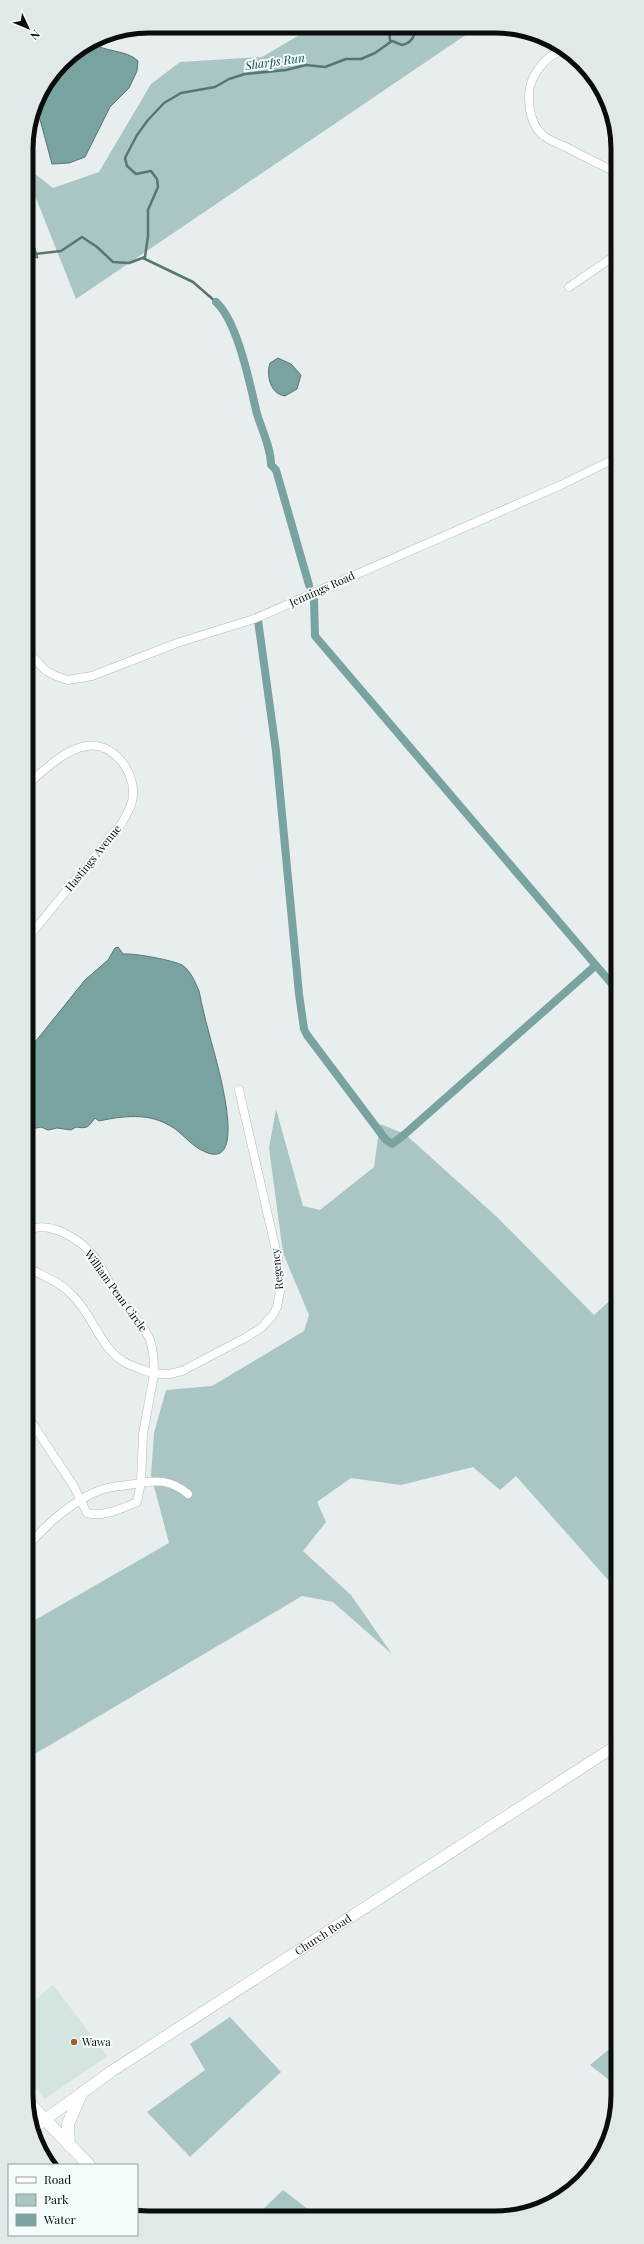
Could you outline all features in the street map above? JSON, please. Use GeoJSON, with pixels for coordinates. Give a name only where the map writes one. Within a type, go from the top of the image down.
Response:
{"type":"FeatureCollection","features":[{"type":"Feature","properties":{"kind":"main road","name":"Church Road"},"geometry":{"type":"LineString","coordinates":[[37,2126],[112,2071],[611,1749]]}},
{"type":"Feature","properties":{"kind":"main road"},"geometry":{"type":"LineString","coordinates":[[69,2145],[68,2124],[81,2094]]}},
{"type":"Feature","properties":{"kind":"main road"},"geometry":{"type":"LineString","coordinates":[[34,2108],[88,2164]]}},
{"type":"Feature","properties":{"kind":"street"},"geometry":{"type":"LineString","coordinates":[[559,52],[547,58],[532,80],[529,92],[530,109],[535,126],[544,136],[611,170]]}},
{"type":"Feature","properties":{"kind":"street"},"geometry":{"type":"LineString","coordinates":[[569,287],[611,258]]}},
{"type":"Feature","properties":{"kind":"street","name":"Jennings Road"},"geometry":{"type":"LineString","coordinates":[[33,657],[46,671],[68,680],[92,676],[177,643],[254,619],[555,488],[611,460]]}},
{"type":"Feature","properties":{"kind":"street","name":"Hastings Avenue"},"geometry":{"type":"LineString","coordinates":[[33,777],[74,749],[87,746],[101,747],[119,758],[127,770],[132,783],[134,795],[131,806],[122,824],[33,932]]}},
{"type":"Feature","properties":{"kind":"street","name":"Regency"},"geometry":{"type":"LineString","coordinates":[[154,1374],[169,1374],[182,1371],[245,1338],[264,1325],[277,1307],[280,1291],[278,1259],[238,1090]]}},
{"type":"Feature","properties":{"kind":"street","name":"William Penn Circle"},"geometry":{"type":"LineString","coordinates":[[33,1229],[37,1228],[54,1230],[71,1237],[93,1255],[113,1289],[147,1333],[153,1351],[154,1374],[142,1442],[141,1482],[137,1502],[125,1507],[91,1514],[87,1513],[80,1501]]}},
{"type":"Feature","properties":{"kind":"street"},"geometry":{"type":"LineString","coordinates":[[33,1271],[53,1279],[75,1297],[103,1339],[121,1359],[127,1364],[154,1374]]}},
{"type":"Feature","properties":{"kind":"street"},"geometry":{"type":"LineString","coordinates":[[33,1424],[74,1486],[80,1501]]}},
{"type":"Feature","properties":{"kind":"street"},"geometry":{"type":"LineString","coordinates":[[33,1541],[59,1516],[80,1501],[102,1490],[141,1482],[166,1482],[179,1487],[188,1494]]}},
{"type":"Feature","properties":{"kind":"shaded area"},"geometry":{"type":"Polygon","coordinates":[[[53,1985],[107,2056],[45,2099],[33,2086],[33,2002],[53,1985]]]}},
{"type":"Feature","properties":{"kind":"green space"},"geometry":{"type":"Polygon","coordinates":[[[303,33],[469,33],[76,299],[33,191],[33,172],[53,188],[99,172],[151,84],[180,62],[262,57],[303,33]]]}},
{"type":"Feature","properties":{"kind":"green space"},"geometry":{"type":"Polygon","coordinates":[[[276,1109],[303,1206],[320,1210],[374,1167],[380,1124],[405,1134],[497,1217],[594,1315],[611,1299],[611,1583],[516,1476],[500,1490],[473,1467],[401,1485],[351,1478],[317,1502],[326,1522],[303,1551],[351,1595],[392,1654],[333,1602],[302,1596],[33,1755],[33,1621],[169,1543],[151,1475],[154,1433],[166,1390],[212,1386],[304,1331],[309,1315],[283,1253],[269,1148],[276,1109]]]}},
{"type":"Feature","properties":{"kind":"green space"},"geometry":{"type":"Polygon","coordinates":[[[230,2017],[281,2072],[190,2157],[147,2112],[205,2070],[190,2044],[230,2017]]]}},
{"type":"Feature","properties":{"kind":"green space"},"geometry":{"type":"Polygon","coordinates":[[[611,2048],[611,2082],[590,2065],[611,2048]]]}},
{"type":"Feature","properties":{"kind":"green space"},"geometry":{"type":"Polygon","coordinates":[[[283,2190],[310,2211],[261,2211],[283,2190]]]}},
{"type":"Feature","properties":{"kind":"water"},"geometry":{"type":"Polygon","coordinates":[[[97,45],[133,57],[138,61],[137,71],[129,88],[110,107],[85,157],[69,163],[52,164],[39,114],[52,84],[72,62],[84,52],[97,45]]]}},
{"type":"Feature","properties":{"kind":"water"},"geometry":{"type":"Polygon","coordinates":[[[35,248],[38,258],[33,257],[33,249],[35,248]]]}},
{"type":"Feature","properties":{"kind":"water"},"geometry":{"type":"Polygon","coordinates":[[[278,358],[291,364],[301,375],[297,389],[285,396],[276,392],[270,383],[269,378],[270,363],[278,358]]]}},
{"type":"Feature","properties":{"kind":"water"},"geometry":{"type":"Polygon","coordinates":[[[118,947],[123,954],[153,957],[182,965],[188,970],[194,980],[199,991],[226,1104],[228,1125],[227,1143],[221,1153],[208,1153],[196,1147],[170,1126],[151,1118],[120,1117],[99,1121],[95,1118],[87,1127],[83,1128],[76,1127],[71,1130],[57,1128],[48,1130],[41,1127],[33,1129],[33,1045],[85,980],[108,960],[115,948],[118,947]]]}},
{"type":"Feature","properties":{"kind":"waterway"},"geometry":{"type":"LineString","coordinates":[[389,33],[390,41]]}},
{"type":"Feature","properties":{"kind":"waterway","name":"Sharps Run"},"geometry":{"type":"LineString","coordinates":[[35,254],[61,251],[82,237],[97,247],[113,262],[129,263],[145,257],[148,236],[148,210],[158,187],[157,179],[151,171],[136,174],[127,166],[125,158],[137,135],[148,120],[164,103],[181,93],[215,87],[229,79],[245,74],[286,70],[306,65],[325,67],[346,59],[361,59],[375,53],[392,41],[402,45],[408,43],[414,33]]}},
{"type":"Feature","properties":{"kind":"waterway"},"geometry":{"type":"LineString","coordinates":[[143,258],[193,282],[216,302]]}},
{"type":"Feature","properties":{"kind":"waterway"},"geometry":{"type":"LineString","coordinates":[[216,302],[224,311],[237,339],[247,371],[257,414],[268,446],[271,465],[276,470],[309,585]]}},
{"type":"Feature","properties":{"kind":"waterway"},"geometry":{"type":"LineString","coordinates":[[309,585],[314,600]]}},
{"type":"Feature","properties":{"kind":"waterway"},"geometry":{"type":"LineString","coordinates":[[314,600],[315,636],[611,983]]}},
{"type":"Feature","properties":{"kind":"waterway"},"geometry":{"type":"LineString","coordinates":[[258,620],[276,751],[299,994],[304,1029],[386,1140],[392,1144],[405,1134],[595,966]]}},
{"type":"Feature","properties":{"kind":"place","name":"Wawa"},"geometry":{"type":"Point","coordinates":[74,2042]}}]}
